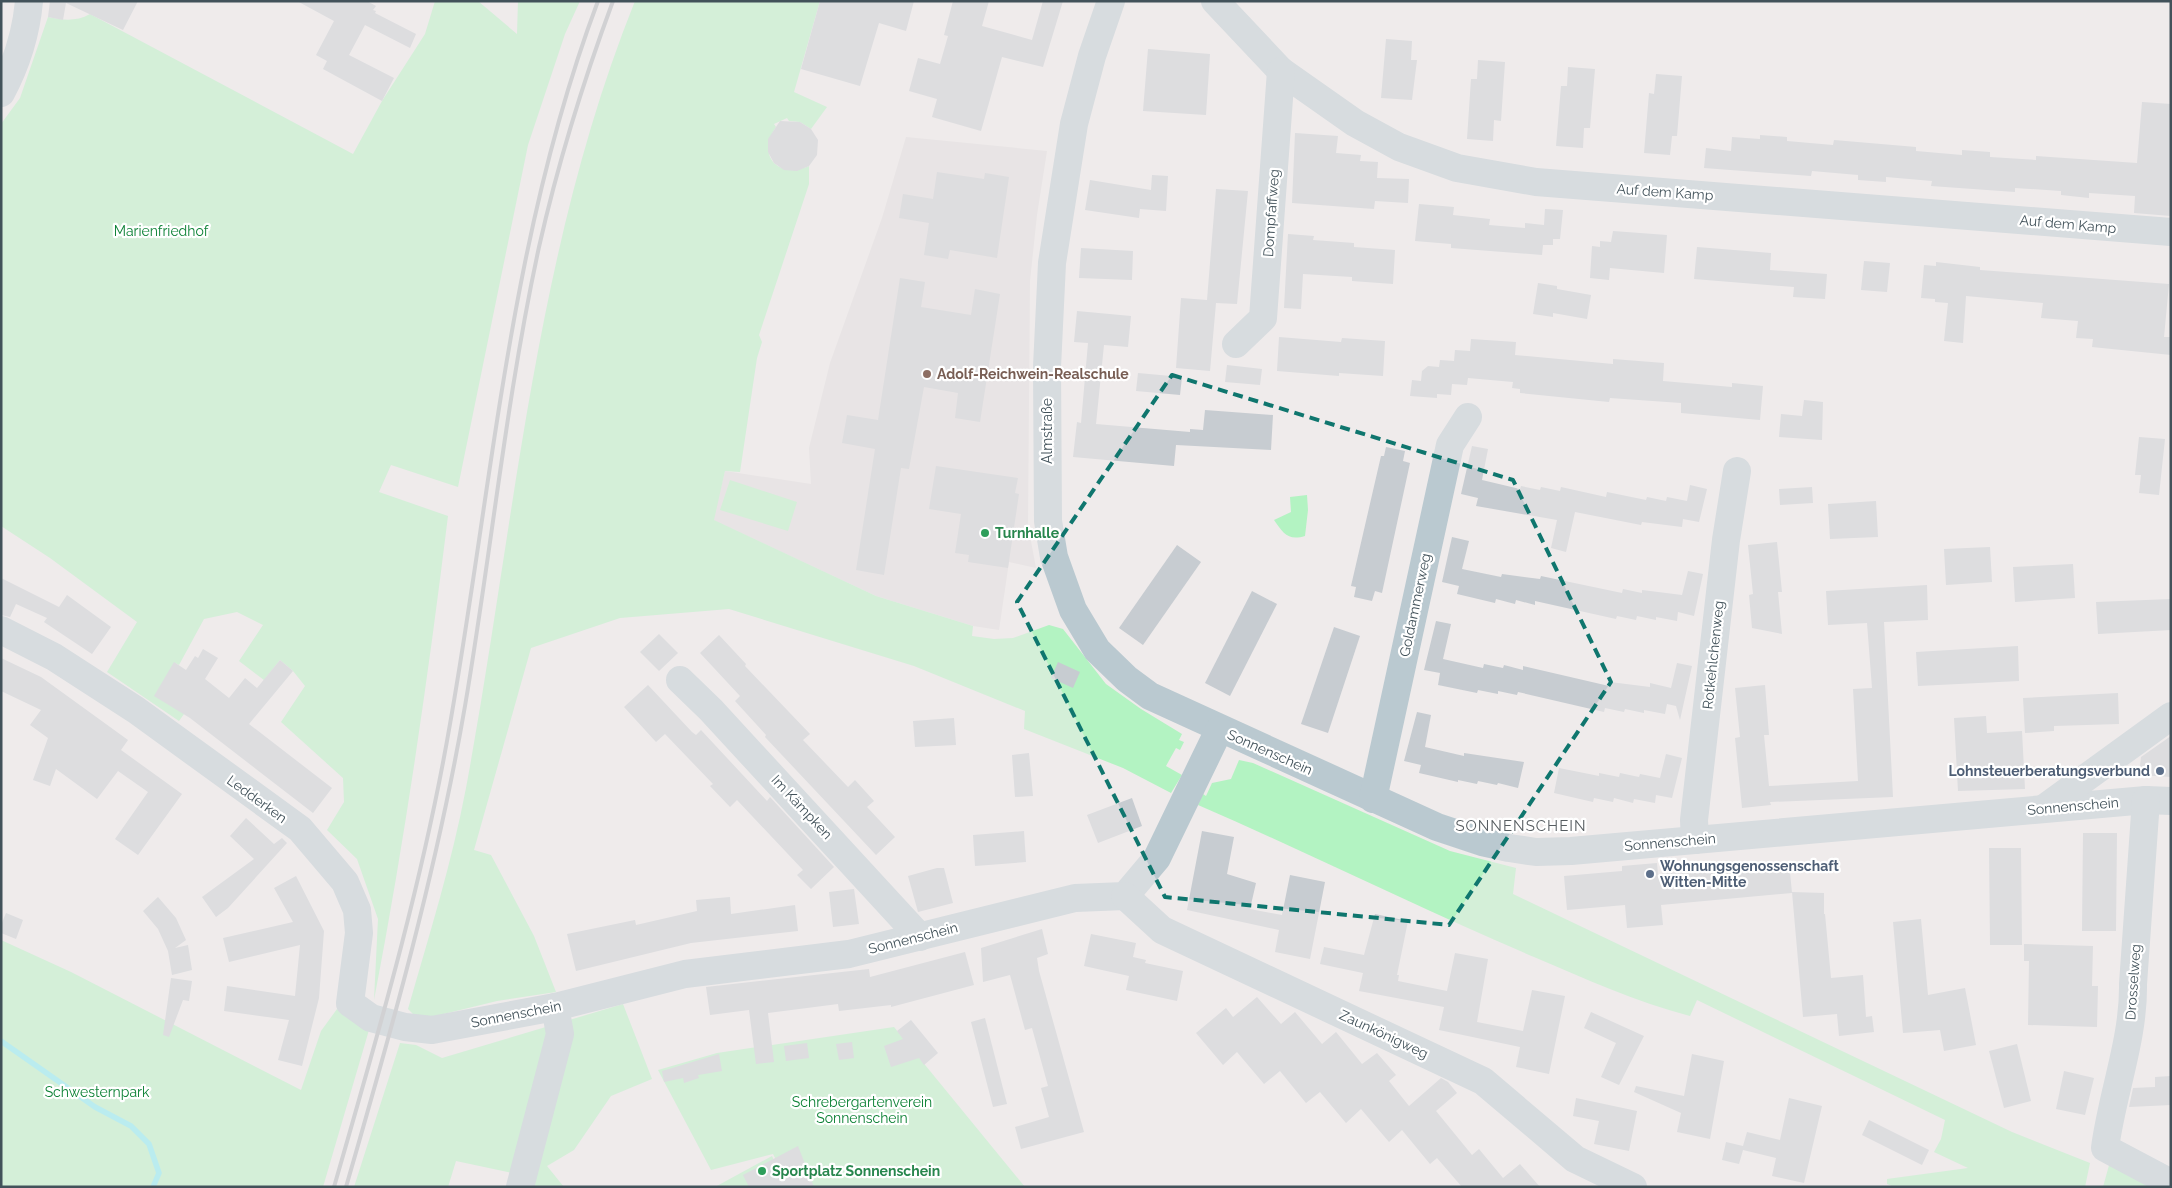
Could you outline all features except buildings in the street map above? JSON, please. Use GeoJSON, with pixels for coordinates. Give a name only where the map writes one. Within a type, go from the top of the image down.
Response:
{"type":"FeatureCollection","features":[{"type":"Feature","properties":{"kind":"street"},"geometry":{"type":"LineString","coordinates":[[1,93],[15,66],[26,30],[29,1]]}},
{"type":"Feature","properties":{"kind":"street","name":"Almstraße"},"geometry":{"type":"LineString","coordinates":[[1110,1],[1092,56],[1074,124],[1052,264],[1047,468],[1048,521],[1052,548],[1073,610],[1097,650],[1127,679],[1150,696],[1219,730]]}},
{"type":"Feature","properties":{"kind":"street","name":"Auf dem Kamp"},"geometry":{"type":"LineString","coordinates":[[1214,1],[1281,71],[1355,123],[1399,147],[1457,168],[1511,178],[2171,232]]}},
{"type":"Feature","properties":{"kind":"street","name":"Dompfaffweg"},"geometry":{"type":"LineString","coordinates":[[1236,344],[1263,318],[1281,71]]}},
{"type":"Feature","properties":{"kind":"street","name":"Goldammerweg"},"geometry":{"type":"LineString","coordinates":[[1373,798],[1450,445],[1468,417]]}},
{"type":"Feature","properties":{"kind":"street","name":"Rotkehlchenweg"},"geometry":{"type":"LineString","coordinates":[[1695,840],[1694,820],[1726,540],[1737,471]]}},
{"type":"Feature","properties":{"kind":"street","name":"Ledderken"},"geometry":{"type":"LineString","coordinates":[[1,630],[54,657],[136,710],[300,829],[345,882],[357,910],[359,933],[350,1003],[371,1018],[405,1027]]}},
{"type":"Feature","properties":{"kind":"street","name":"Im Kämpken"},"geometry":{"type":"LineString","coordinates":[[680,680],[712,710],[920,937]]}},
{"type":"Feature","properties":{"kind":"street"},"geometry":{"type":"LineString","coordinates":[[2043,809],[2171,716]]}},
{"type":"Feature","properties":{"kind":"street","name":"Sonnenschein"},"geometry":{"type":"LineString","coordinates":[[405,1027],[432,1030],[555,1007],[685,974],[848,954],[1075,898],[1125,896],[1157,858],[1219,730],[1455,833],[1482,842],[1518,849],[1571,851],[2043,809],[2158,801]]}},
{"type":"Feature","properties":{"kind":"street","name":"Drosselweg"},"geometry":{"type":"LineString","coordinates":[[2158,801],[2133,984],[2133,1005],[2105,1148],[2171,1183]]}},
{"type":"Feature","properties":{"kind":"street","name":"Zaunkönigweg"},"geometry":{"type":"LineString","coordinates":[[1125,896],[1162,930],[1483,1081],[1575,1159],[1633,1187]]}},
{"type":"Feature","properties":{"kind":"street"},"geometry":{"type":"LineString","coordinates":[[520,1187],[560,1034],[555,1007]]}},
{"type":"Feature","properties":{"kind":"highlighted area"},"geometry":{"type":"Polygon","coordinates":[[[1172,375],[1513,480],[1611,682],[1449,925],[1165,897],[1017,602],[1172,375]]]}},
{"type":"Feature","properties":{"kind":"shaded area","name":"Adolf-Reichwein-Realschule"},"geometry":{"type":"Polygon","coordinates":[[[906,137],[1047,151],[1037,215],[1030,281],[1028,525],[1036,568],[1009,562],[999,630],[973,626],[876,596],[713,520],[725,471],[811,484],[809,448],[830,363],[882,218],[906,137]]]}},
{"type":"Feature","properties":{"kind":"green space","name":"Marienfriedhof"},"geometry":{"type":"Polygon","coordinates":[[[435,1],[478,1],[517,34],[518,1],[580,1],[565,34],[528,145],[458,487],[391,465],[379,492],[448,516],[415,758],[374,1000],[378,919],[357,859],[327,830],[344,802],[343,778],[281,722],[305,686],[293,671],[280,660],[264,680],[239,661],[263,625],[237,612],[204,619],[179,665],[175,663],[184,714],[179,721],[107,672],[137,622],[50,558],[1,526],[1,124],[20,98],[48,17],[74,19],[90,14],[353,154],[382,101],[425,34],[435,1]]]}},
{"type":"Feature","properties":{"kind":"green space"},"geometry":{"type":"Polygon","coordinates":[[[635,1],[820,1],[794,92],[827,107],[811,129],[800,122],[789,121],[787,118],[774,124],[776,127],[770,138],[769,156],[773,162],[780,167],[788,169],[809,166],[809,184],[759,335],[762,342],[757,358],[740,472],[725,471],[714,520],[876,596],[973,626],[972,636],[994,639],[1013,638],[1049,625],[1063,629],[1106,684],[1141,709],[1182,734],[1179,740],[1184,742],[1180,750],[1176,748],[1166,766],[1182,775],[1171,793],[1123,768],[1024,729],[1025,711],[914,666],[729,609],[620,618],[531,648],[474,850],[491,855],[534,936],[556,992],[497,1001],[419,1020],[408,1009],[447,871],[466,788],[514,489],[550,291],[573,193],[601,96],[635,1]]]}},
{"type":"Feature","properties":{"kind":"green space"},"geometry":{"type":"Polygon","coordinates":[[[730,480],[797,502],[788,531],[720,510],[730,480]]]}},
{"type":"Feature","properties":{"kind":"green space"},"geometry":{"type":"Polygon","coordinates":[[[1307,495],[1308,510],[1305,536],[1290,537],[1283,532],[1274,520],[1291,512],[1290,497],[1307,495]]]}},
{"type":"Feature","properties":{"kind":"green space"},"geometry":{"type":"Polygon","coordinates":[[[1239,760],[1253,763],[1450,851],[1516,868],[1513,894],[2012,1132],[2090,1163],[2085,1187],[1894,1187],[1887,1184],[1887,1179],[1968,1168],[1934,1152],[1941,1139],[1945,1120],[1697,1000],[1690,1016],[1611,990],[1492,939],[1198,805],[1203,794],[1206,796],[1212,783],[1231,779],[1239,760]]]}},
{"type":"Feature","properties":{"kind":"green space","name":"Schwesternpark"},"geometry":{"type":"Polygon","coordinates":[[[1,940],[71,972],[301,1090],[321,1031],[337,1009],[369,1030],[323,1187],[1,1187],[1,940]]]}},
{"type":"Feature","properties":{"kind":"green space"},"geometry":{"type":"Polygon","coordinates":[[[623,1004],[652,1079],[611,1096],[574,1150],[547,1166],[564,1187],[532,1187],[512,1173],[456,1161],[448,1187],[354,1187],[400,1043],[416,1045],[442,1058],[623,1004]]]}},
{"type":"Feature","properties":{"kind":"green space","name":"Schrebergartenverein Sonnenschein"},"geometry":{"type":"Polygon","coordinates":[[[894,1027],[1025,1187],[790,1187],[773,1154],[711,1170],[658,1070],[717,1053],[894,1027]]]}},
{"type":"Feature","properties":{"kind":"green space","name":"Sportplatz Sonnenschein"},"geometry":{"type":"Polygon","coordinates":[[[772,1156],[787,1187],[715,1187],[772,1156]]]}},
{"type":"Feature","properties":{"kind":"green space"},"geometry":{"type":"Polygon","coordinates":[[[2111,1158],[2165,1187],[2103,1187],[2111,1158]]]}},
{"type":"Feature","properties":{"kind":"waterway"},"geometry":{"type":"LineString","coordinates":[[1,1041],[95,1107],[131,1126],[149,1144],[159,1173],[153,1187]]}},
{"type":"Feature","properties":{"kind":"railway"},"geometry":{"type":"LineString","coordinates":[[334,1187],[398,957],[427,841],[450,724],[507,359],[524,268],[544,178],[568,89],[598,1]]}},
{"type":"Feature","properties":{"kind":"railway"},"geometry":{"type":"LineString","coordinates":[[346,1187],[412,948],[454,767],[474,649],[517,361],[539,247],[572,123],[613,1]]}},
{"type":"Feature","properties":{"kind":"place","name":"Adolf-Reichwein-Realschule"},"geometry":{"type":"Point","coordinates":[927,374]}},
{"type":"Feature","properties":{"kind":"place","name":"Turnhalle"},"geometry":{"type":"Point","coordinates":[985,533]}},
{"type":"Feature","properties":{"kind":"place","name":"Lohnsteuerberatungsverbund"},"geometry":{"type":"Point","coordinates":[2160,771]}},
{"type":"Feature","properties":{"kind":"place","name":"Wohnungsgenossenschaft Witten-Mitte"},"geometry":{"type":"Point","coordinates":[1650,874]}},
{"type":"Feature","properties":{"kind":"place","name":"Sportplatz Sonnenschein"},"geometry":{"type":"Point","coordinates":[762,1171]}},
{"type":"Feature","properties":{"kind":"district","name":"SONNENSCHEIN"},"geometry":{"type":"Point","coordinates":[1521,826]}}]}
